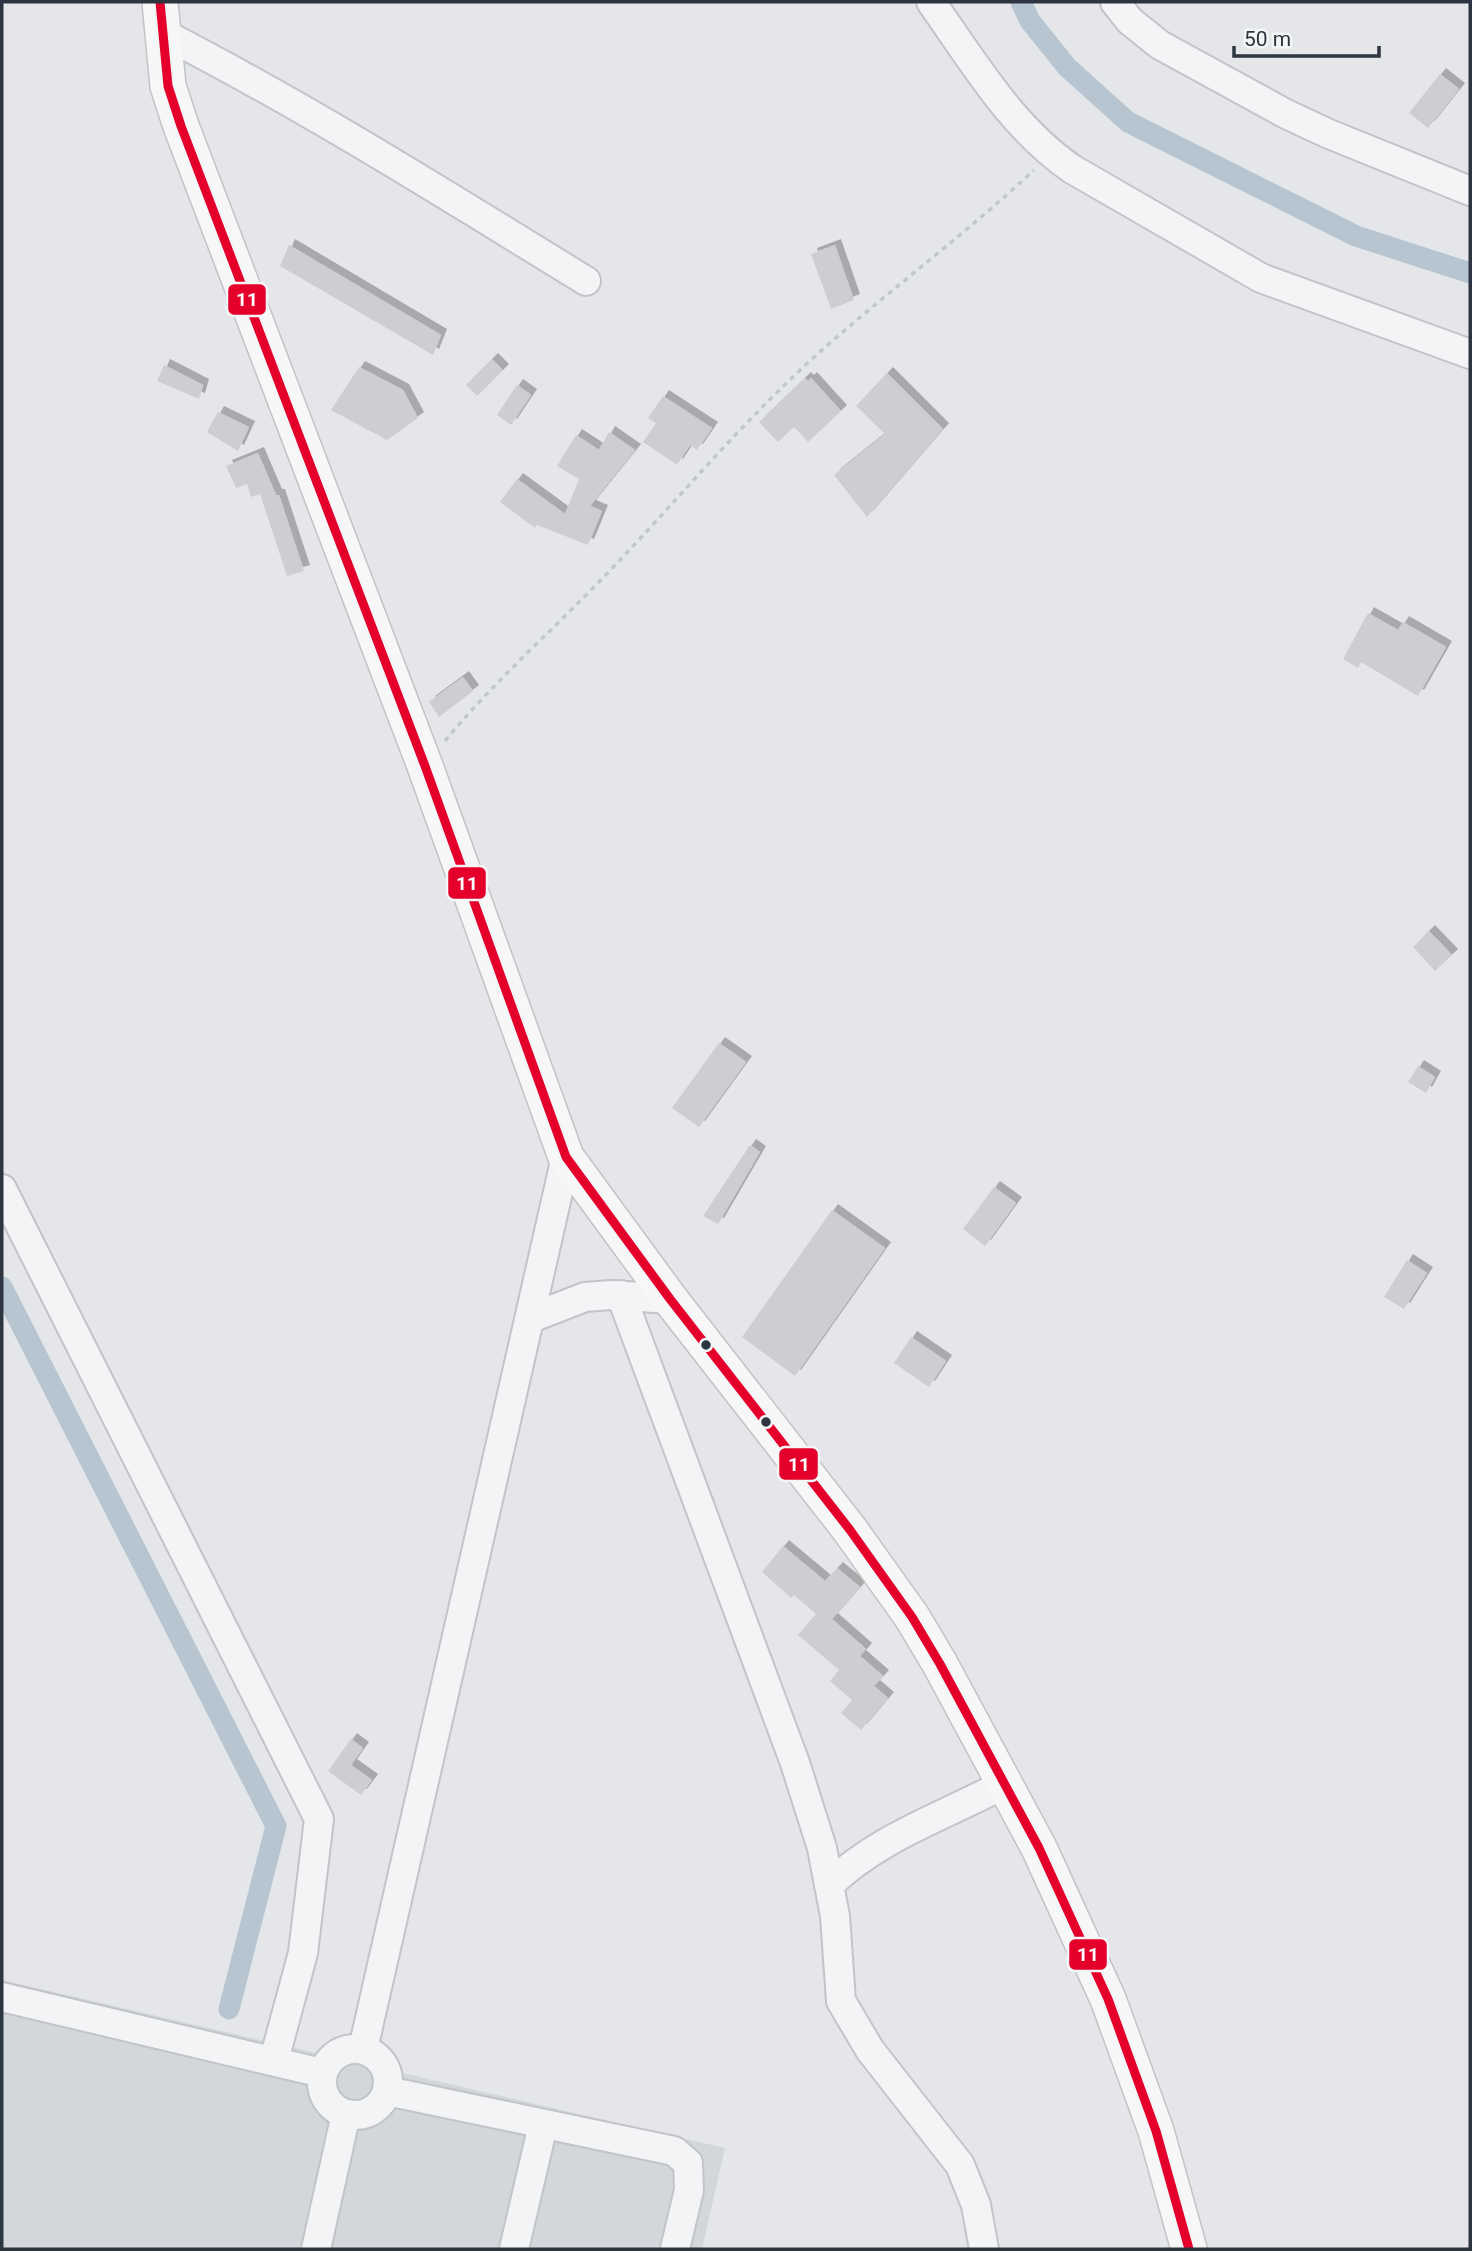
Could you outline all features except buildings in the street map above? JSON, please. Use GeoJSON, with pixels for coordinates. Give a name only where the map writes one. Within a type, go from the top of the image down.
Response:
{"type":"FeatureCollection","features":[{"type":"Feature","properties":{"kind":"main road"},"geometry":{"type":"LineString","coordinates":[[161,17],[169,86],[181,126],[425,766],[566,1157],[670,1299],[850,1530],[912,1617],[1006,1783],[1108,1999],[1156,2130],[1189,2249]]}},
{"type":"Feature","properties":{"kind":"street"},"geometry":{"type":"LineString","coordinates":[[931,2],[1013,115],[1051,155],[1261,278],[1470,354]]}},
{"type":"Feature","properties":{"kind":"street"},"geometry":{"type":"LineString","coordinates":[[1115,2],[1130,21],[1160,45],[1286,114],[1470,191]]}},
{"type":"Feature","properties":{"kind":"street"},"geometry":{"type":"LineString","coordinates":[[161,17],[251,79],[381,154],[586,281]]}},
{"type":"Feature","properties":{"kind":"street"},"geometry":{"type":"LineString","coordinates":[[363,2049],[566,1157]]}},
{"type":"Feature","properties":{"kind":"street"},"geometry":{"type":"LineString","coordinates":[[2,1189],[319,1819],[303,1954],[275,2060]]}},
{"type":"Feature","properties":{"kind":"street"},"geometry":{"type":"LineString","coordinates":[[621,1296],[795,1763],[819,1839],[835,1916],[841,2001],[870,2050],[960,2165],[976,2205],[984,2249]]}},
{"type":"Feature","properties":{"kind":"street"},"geometry":{"type":"LineString","coordinates":[[531,1318],[585,1297],[670,1299]]}},
{"type":"Feature","properties":{"kind":"street"},"geometry":{"type":"LineString","coordinates":[[829,1885],[862,1855],[919,1824],[1006,1783]]}},
{"type":"Feature","properties":{"kind":"street"},"geometry":{"type":"LineString","coordinates":[[819,1839],[838,1850],[862,1855]]}},
{"type":"Feature","properties":{"kind":"street"},"geometry":{"type":"LineString","coordinates":[[2,1997],[322,2073]]}},
{"type":"Feature","properties":{"kind":"street"},"geometry":{"type":"LineString","coordinates":[[353,2048],[363,2049],[381,2061],[388,2080],[387,2091],[382,2101],[366,2113],[346,2114],[328,2103],[323,2094],[322,2073],[334,2055],[353,2048]]}},
{"type":"Feature","properties":{"kind":"street"},"geometry":{"type":"LineString","coordinates":[[387,2091],[674,2151],[688,2163],[690,2176],[675,2249]]}},
{"type":"Feature","properties":{"kind":"street"},"geometry":{"type":"LineString","coordinates":[[316,2249],[346,2114]]}},
{"type":"Feature","properties":{"kind":"street"},"geometry":{"type":"LineString","coordinates":[[514,2249],[542,2125]]}},
{"type":"Feature","properties":{"kind":"path"},"geometry":{"type":"LineString","coordinates":[[425,766],[470,711],[598,584],[677,496],[771,401],[842,332],[971,229],[1051,155]]}},
{"type":"Feature","properties":{"kind":"shaded area"},"geometry":{"type":"Polygon","coordinates":[[[2,1980],[725,2148],[702,2249],[2,2249],[2,1980]]]}},
{"type":"Feature","properties":{"kind":"waterway"},"geometry":{"type":"LineString","coordinates":[[1021,2],[1030,21],[1067,67],[1128,122],[1356,236],[1470,273]]}},
{"type":"Feature","properties":{"kind":"waterway"},"geometry":{"type":"LineString","coordinates":[[2,1287],[276,1826],[229,2009]]}},
{"type":"Feature","properties":{"kind":"transit line","name":"11"},"geometry":{"type":"LineString","coordinates":[[160,2],[168,86],[181,126],[425,766],[566,1157],[670,1299],[850,1530],[912,1617],[940,1664],[1039,1848],[1108,1999],[1156,2131],[1189,2249]]}}]}
